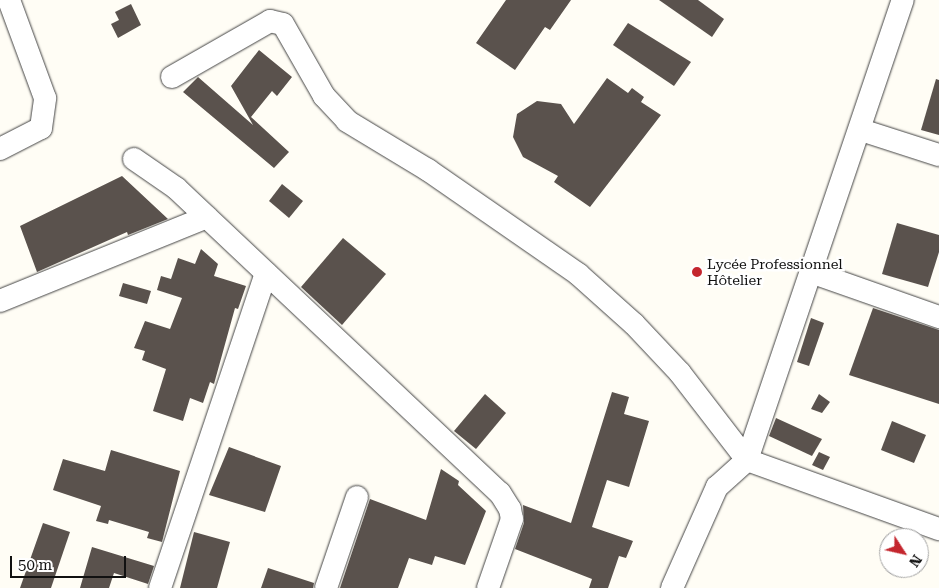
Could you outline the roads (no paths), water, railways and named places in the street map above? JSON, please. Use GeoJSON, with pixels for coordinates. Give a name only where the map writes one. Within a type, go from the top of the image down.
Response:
{"type":"FeatureCollection","features":[{"type":"Feature","properties":{"kind":"street"},"geometry":{"type":"LineString","coordinates":[[0,149],[41,128],[45,98],[9,0]]}},
{"type":"Feature","properties":{"kind":"street"},"geometry":{"type":"LineString","coordinates":[[672,588],[717,488],[747,460],[861,130],[903,0]]}},
{"type":"Feature","properties":{"kind":"street"},"geometry":{"type":"LineString","coordinates":[[172,77],[270,21],[283,24],[324,96],[347,121],[443,180],[578,274],[634,324],[680,373],[747,460],[939,529]]}},
{"type":"Feature","properties":{"kind":"street"},"geometry":{"type":"LineString","coordinates":[[861,130],[939,155]]}},
{"type":"Feature","properties":{"kind":"street"},"geometry":{"type":"LineString","coordinates":[[134,159],[176,188],[500,493],[510,508],[512,519],[488,588]]}},
{"type":"Feature","properties":{"kind":"street"},"geometry":{"type":"LineString","coordinates":[[0,301],[207,217]]}},
{"type":"Feature","properties":{"kind":"street"},"geometry":{"type":"LineString","coordinates":[[811,272],[939,317]]}},
{"type":"Feature","properties":{"kind":"street"},"geometry":{"type":"LineString","coordinates":[[160,588],[266,274]]}},
{"type":"Feature","properties":{"kind":"street"},"geometry":{"type":"LineString","coordinates":[[326,588],[357,497]]}},
{"type":"Feature","properties":{"kind":"place","name":"Lycée Professionnel Hôtelier"},"geometry":{"type":"Point","coordinates":[697,272]}}]}
